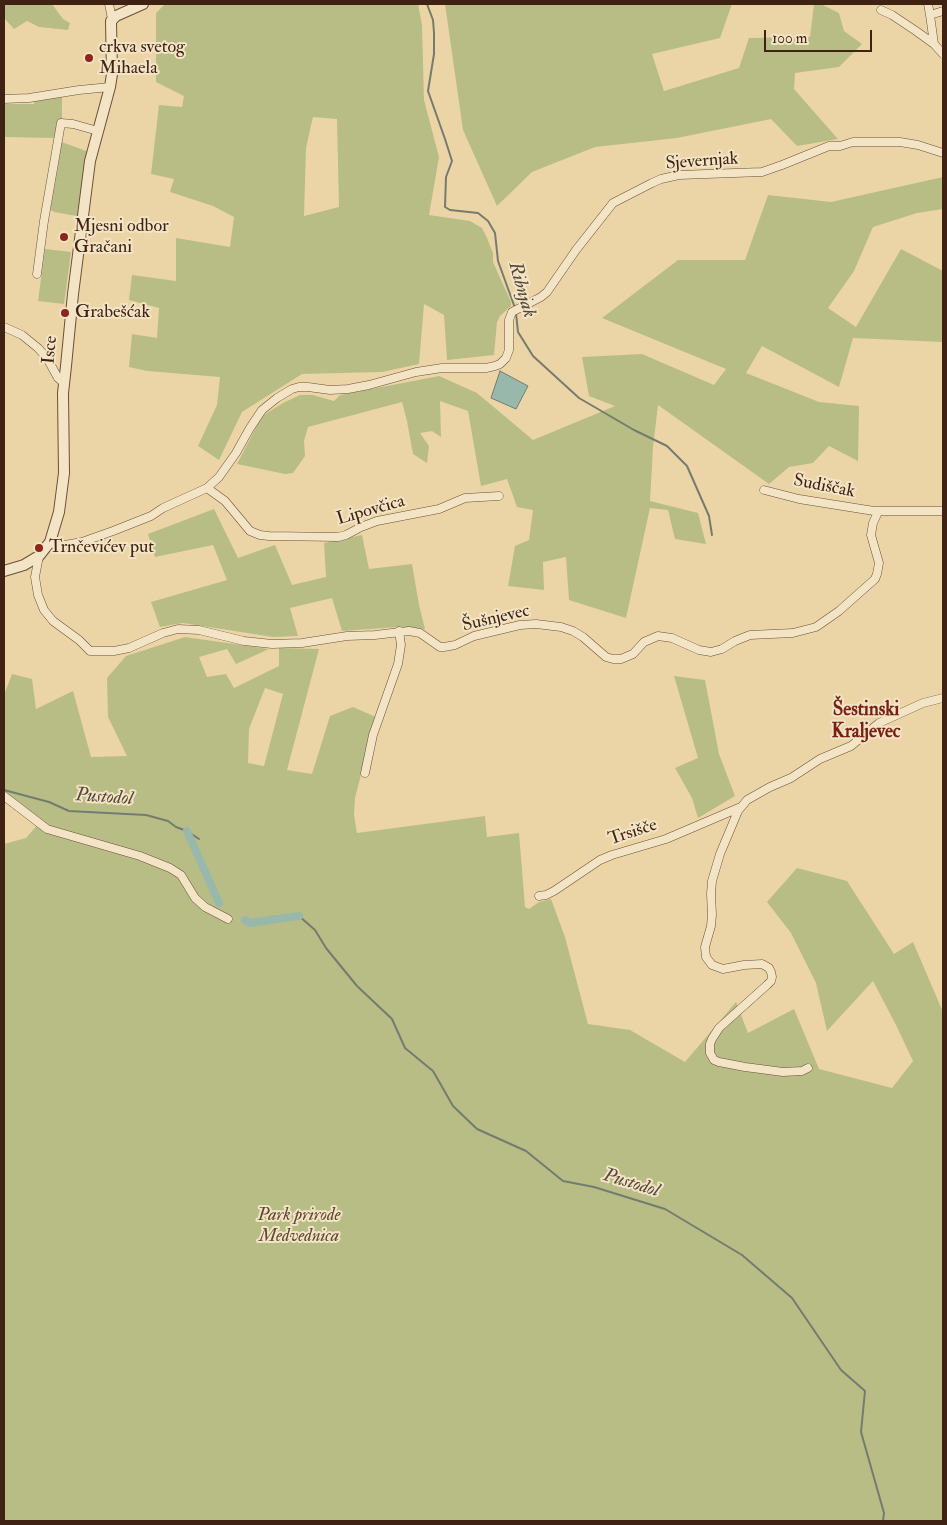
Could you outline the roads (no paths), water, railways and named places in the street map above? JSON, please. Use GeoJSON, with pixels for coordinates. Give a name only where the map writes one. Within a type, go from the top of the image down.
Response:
{"type":"FeatureCollection","features":[{"type":"Feature","properties":{"kind":"street"},"geometry":{"type":"LineString","coordinates":[[109,4],[112,18],[143,4]]}},
{"type":"Feature","properties":{"kind":"street"},"geometry":{"type":"LineString","coordinates":[[928,4],[934,44]]}},
{"type":"Feature","properties":{"kind":"street"},"geometry":{"type":"LineString","coordinates":[[881,10],[903,22],[934,44],[943,54]]}},
{"type":"Feature","properties":{"kind":"street"},"geometry":{"type":"LineString","coordinates":[[930,15],[943,11]]}},
{"type":"Feature","properties":{"kind":"street","name":"Isce"},"geometry":{"type":"LineString","coordinates":[[50,542],[56,526],[64,473],[62,405],[86,189],[93,149],[112,74],[112,18]]}},
{"type":"Feature","properties":{"kind":"street"},"geometry":{"type":"LineString","coordinates":[[4,99],[29,98],[110,87]]}},
{"type":"Feature","properties":{"kind":"street"},"geometry":{"type":"LineString","coordinates":[[37,274],[61,123],[66,122],[98,131]]}},
{"type":"Feature","properties":{"kind":"street","name":"Sjevernjak"},"geometry":{"type":"LineString","coordinates":[[207,488],[219,477],[262,410],[292,389],[308,387],[330,390],[348,389],[416,372],[442,368],[486,368],[500,364],[506,358],[509,350],[509,320],[512,312],[541,297],[553,286],[576,250],[613,204],[652,183],[679,175],[762,172],[782,166],[822,149],[853,142],[900,142],[914,144],[943,153]]}},
{"type":"Feature","properties":{"kind":"street"},"geometry":{"type":"LineString","coordinates":[[4,327],[18,332],[38,348],[47,358],[58,378],[64,383]]}},
{"type":"Feature","properties":{"kind":"street"},"geometry":{"type":"LineString","coordinates":[[4,571],[24,565],[39,556],[50,542],[58,546],[82,542],[151,516],[163,508],[207,488]]}},
{"type":"Feature","properties":{"kind":"street","name":"Lipovčica"},"geometry":{"type":"LineString","coordinates":[[207,488],[225,500],[250,531],[269,536],[338,537],[376,521],[439,509],[465,498],[499,496]]}},
{"type":"Feature","properties":{"kind":"street","name":"Sudiščak"},"geometry":{"type":"LineString","coordinates":[[764,490],[799,499],[878,512]]}},
{"type":"Feature","properties":{"kind":"street"},"geometry":{"type":"LineString","coordinates":[[878,512],[943,511]]}},
{"type":"Feature","properties":{"kind":"street","name":"Šušnjevec"},"geometry":{"type":"LineString","coordinates":[[399,631],[420,633],[440,647],[444,647],[455,645],[474,636],[520,626],[536,624],[552,626],[567,629],[578,634],[606,656],[613,659],[621,659],[633,654],[644,642],[658,636],[672,638],[699,650],[711,652],[750,635],[802,631],[816,626],[829,618],[862,592],[875,579],[879,563],[871,535],[873,523],[878,512]]}},
{"type":"Feature","properties":{"kind":"street"},"geometry":{"type":"LineString","coordinates":[[39,556],[35,577],[40,602],[48,616],[79,640],[87,649],[94,651],[129,648],[163,633],[178,629],[199,630],[244,641],[272,644],[302,643],[399,631],[401,645],[398,664],[375,727],[365,773]]}},
{"type":"Feature","properties":{"kind":"street"},"geometry":{"type":"LineString","coordinates":[[24,565],[35,577]]}},
{"type":"Feature","properties":{"kind":"street"},"geometry":{"type":"LineString","coordinates":[[808,1068],[802,1071],[783,1072],[745,1068],[714,1060],[710,1053],[710,1044],[719,1028],[758,994],[771,981],[772,977],[769,968],[762,964],[744,964],[728,968],[718,967],[709,962],[705,953],[711,926],[712,881],[723,845],[741,807],[747,800],[770,786],[791,778],[820,759],[851,746],[879,722],[923,703],[943,698]]}},
{"type":"Feature","properties":{"kind":"street"},"geometry":{"type":"LineString","coordinates":[[4,796],[46,830],[140,856],[170,868],[181,875],[196,898],[205,907],[228,919]]}},
{"type":"Feature","properties":{"kind":"street","name":"Trsišče"},"geometry":{"type":"LineString","coordinates":[[539,896],[554,891],[600,860],[666,839],[741,807]]}},
{"type":"Feature","properties":{"kind":"waterway","name":"Ribnjak"},"geometry":{"type":"LineString","coordinates":[[427,4],[433,20],[434,33],[434,54],[428,91],[452,161],[446,177],[445,207],[450,210],[478,213],[488,221],[495,233],[498,261],[515,308]]}},
{"type":"Feature","properties":{"kind":"waterway","name":"Ribnjak"},"geometry":{"type":"LineString","coordinates":[[516,313],[518,332],[533,356],[579,398],[634,430],[667,446],[687,466],[709,516],[712,535]]}},
{"type":"Feature","properties":{"kind":"waterway","name":"Pustodol"},"geometry":{"type":"LineString","coordinates":[[4,790],[49,802],[69,811],[146,815],[168,821],[199,839]]}},
{"type":"Feature","properties":{"kind":"waterway"},"geometry":{"type":"LineString","coordinates":[[187,831],[219,903]]}},
{"type":"Feature","properties":{"kind":"waterway","name":"Pustodol"},"geometry":{"type":"LineString","coordinates":[[299,916],[315,930],[326,948],[357,986],[392,1019],[405,1048],[433,1071],[453,1106],[477,1129],[526,1151],[563,1181],[594,1187],[665,1209],[742,1255],[792,1298],[841,1370],[865,1391],[861,1432],[884,1513],[883,1521]]}},
{"type":"Feature","properties":{"kind":"waterway"},"geometry":{"type":"LineString","coordinates":[[245,920],[250,923],[299,916]]}},
{"type":"Feature","properties":{"kind":"place","name":"crkva svetog Mihaela"},"geometry":{"type":"Point","coordinates":[89,58]}},
{"type":"Feature","properties":{"kind":"place","name":"Mjesni odbor Gračani"},"geometry":{"type":"Point","coordinates":[64,237]}},
{"type":"Feature","properties":{"kind":"place","name":"Grabešćak"},"geometry":{"type":"Point","coordinates":[65,313]}},
{"type":"Feature","properties":{"kind":"place","name":"Trnčevićev put"},"geometry":{"type":"Point","coordinates":[39,548]}},
{"type":"Feature","properties":{"kind":"district","name":"Šestinski Kraljevec"},"geometry":{"type":"Point","coordinates":[866,722]}},
{"type":"Feature","properties":{"kind":"park label","name":"Park prirode Medvednica"},"geometry":{"type":"Point","coordinates":[299,1226]}}]}
